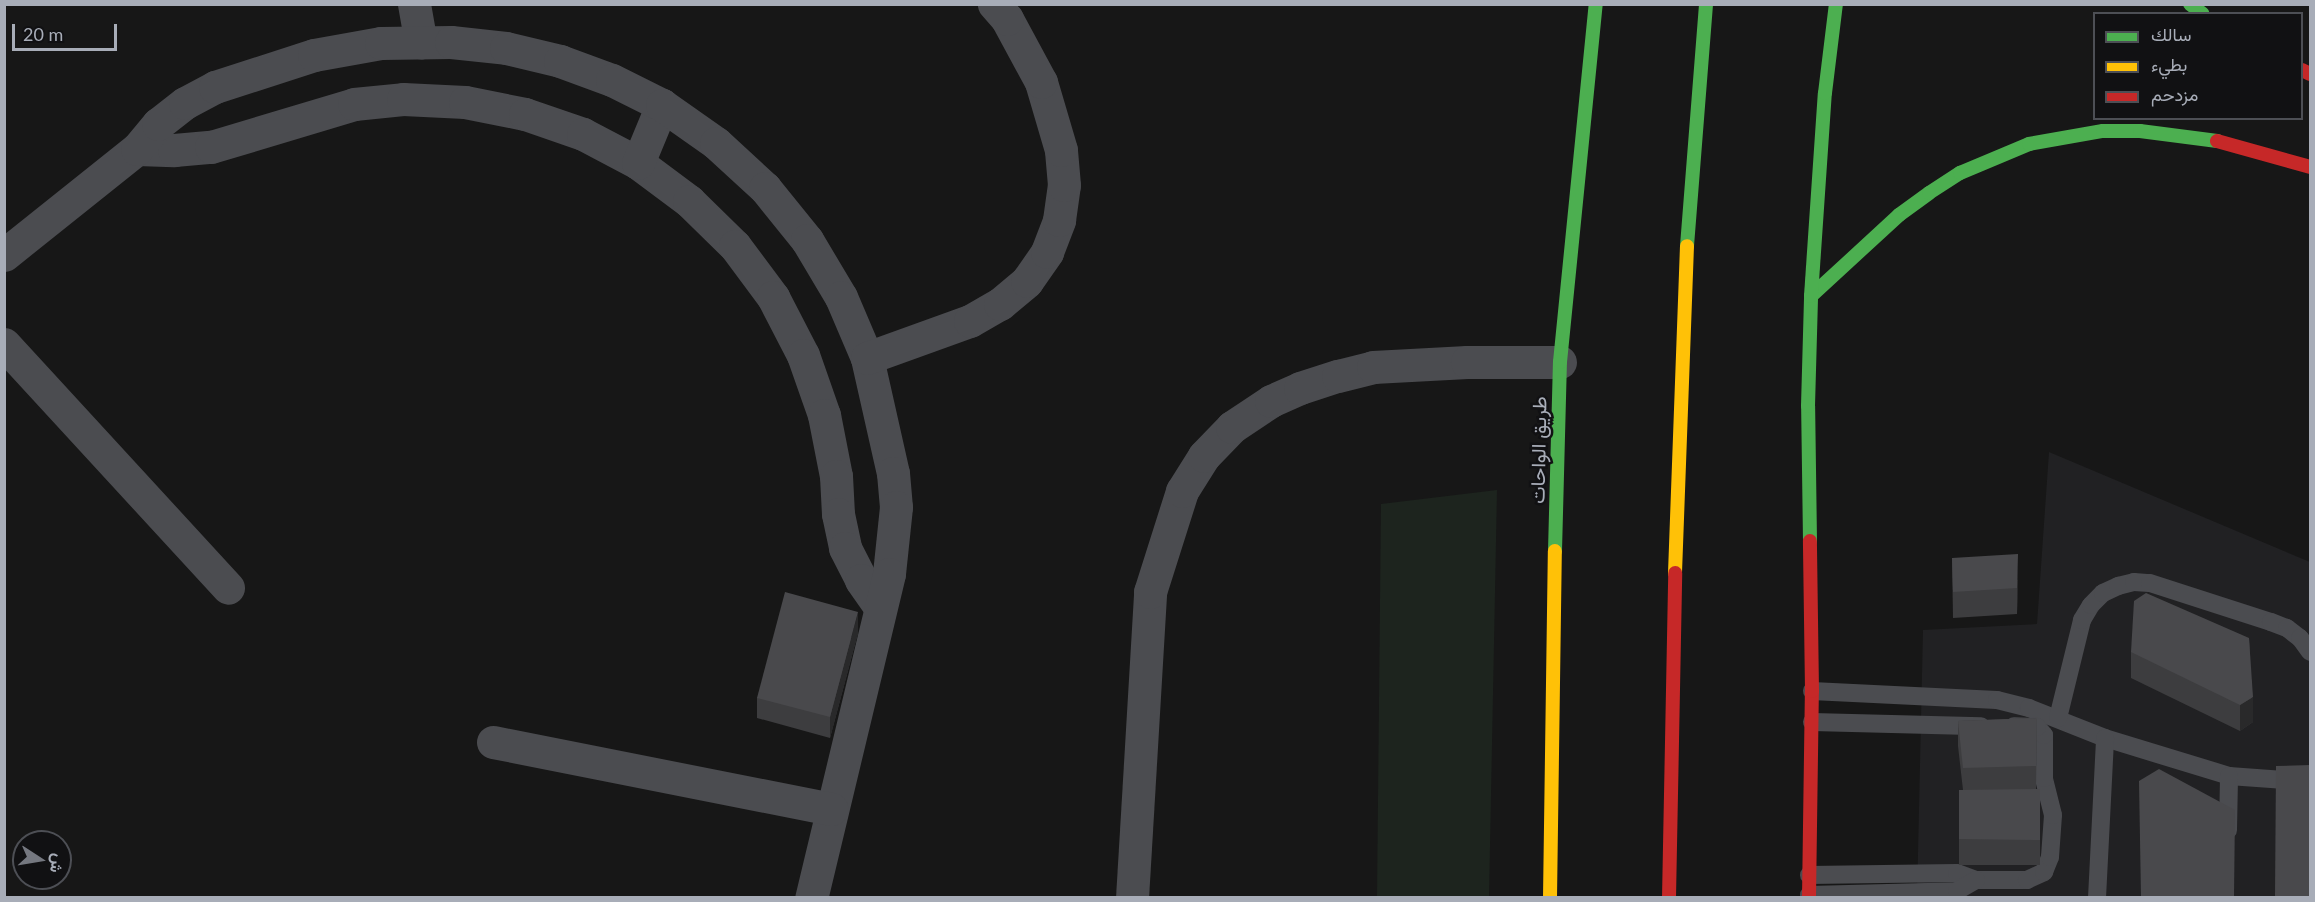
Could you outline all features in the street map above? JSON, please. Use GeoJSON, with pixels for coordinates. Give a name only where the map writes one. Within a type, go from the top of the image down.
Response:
{"type":"FeatureCollection","features":[{"type":"Feature","properties":{"kind":"main road","name":"طريق الواحات"},"geometry":{"type":"LineString","coordinates":[[1550,897],[1560,362],[1596,4]]}},
{"type":"Feature","properties":{"kind":"main road"},"geometry":{"type":"LineString","coordinates":[[1669,897],[1676,501],[1684,292],[1707,4]]}},
{"type":"Feature","properties":{"kind":"main road"},"geometry":{"type":"LineString","coordinates":[[1809,896],[1812,692],[1808,406],[1811,296],[1825,93],[1836,4]]}},
{"type":"Feature","properties":{"kind":"main road"},"geometry":{"type":"LineString","coordinates":[[2177,134],[2181,120]]}},
{"type":"Feature","properties":{"kind":"main road"},"geometry":{"type":"LineString","coordinates":[[1811,296],[1899,215],[1960,173],[2029,144],[2066,135],[2112,131],[2177,134],[2257,151],[2310,167]]}},
{"type":"Feature","properties":{"kind":"street"},"geometry":{"type":"LineString","coordinates":[[414,4],[421,42]]}},
{"type":"Feature","properties":{"kind":"street"},"geometry":{"type":"LineString","coordinates":[[867,358],[970,321],[1000,304],[1027,281],[1047,252],[1059,220],[1064,185],[1061,150],[1041,82],[1007,19],[994,4]]}},
{"type":"Feature","properties":{"kind":"street"},"geometry":{"type":"LineString","coordinates":[[4,255],[137,148],[158,124],[185,103],[215,87],[314,55],[381,43],[450,42],[506,48],[560,61],[612,80],[662,105],[716,143],[765,188],[800,231],[841,297],[867,358],[893,473],[896,507],[894,546],[812,897]]}},
{"type":"Feature","properties":{"kind":"street"},"geometry":{"type":"LineString","coordinates":[[137,148],[174,150],[211,147],[354,104],[403,99],[465,102],[525,114],[583,134],[638,163],[689,201],[735,246],[773,297],[803,354],[824,415],[836,476],[838,514],[845,548],[861,580],[880,607]]}},
{"type":"Feature","properties":{"kind":"street"},"geometry":{"type":"LineString","coordinates":[[638,163],[662,105]]}},
{"type":"Feature","properties":{"kind":"street"},"geometry":{"type":"LineString","coordinates":[[4,344],[228,588]]}},
{"type":"Feature","properties":{"kind":"street"},"geometry":{"type":"LineString","coordinates":[[1132,897],[1150,592],[1182,491],[1204,456],[1232,428],[1271,401],[1300,388],[1338,376],[1373,367],[1467,362],[1560,362]]}},
{"type":"Feature","properties":{"kind":"street"},"geometry":{"type":"LineString","coordinates":[[492,742],[831,809]]}},
{"type":"Feature","properties":{"kind":"lane"},"geometry":{"type":"LineString","coordinates":[[2058,718],[2082,620],[2091,605],[2103,593],[2118,586],[2134,582],[2150,583],[2271,622],[2287,628],[2300,638],[2310,652]]}},
{"type":"Feature","properties":{"kind":"lane"},"geometry":{"type":"LineString","coordinates":[[1812,692],[1966,697],[2029,708],[2106,738],[2229,776],[2310,782]]}},
{"type":"Feature","properties":{"kind":"lane"},"geometry":{"type":"LineString","coordinates":[[1809,875],[1956,873],[1976,880],[2037,878],[2048,866],[2053,807],[2044,778],[2044,735],[2040,730],[2032,727],[1812,722]]}},
{"type":"Feature","properties":{"kind":"lane"},"geometry":{"type":"LineString","coordinates":[[2097,897],[2106,738]]}},
{"type":"Feature","properties":{"kind":"lane"},"geometry":{"type":"LineString","coordinates":[[2228,853],[2229,776]]}},
{"type":"Feature","properties":{"kind":"lane"},"geometry":{"type":"LineString","coordinates":[[1809,896],[1958,891],[1976,880]]}},
{"type":"Feature","properties":{"kind":"shaded area"},"geometry":{"type":"Polygon","coordinates":[[[2049,452],[2310,562],[2310,897],[1917,898],[1923,630],[2037,624],[2049,452]]]}},
{"type":"Feature","properties":{"kind":"shaded area"},"geometry":{"type":"Polygon","coordinates":[[[1497,490],[1489,897],[1377,897],[1381,504],[1497,490]]]}},
{"type":"Feature","properties":{"kind":"building"},"geometry":{"type":"Polygon","coordinates":[[[2018,554],[2017,588],[1953,592],[1952,558],[2018,554]]]}},
{"type":"Feature","properties":{"kind":"building"},"geometry":{"type":"Polygon","coordinates":[[[785,592],[858,612],[830,717],[757,698],[785,592]]]}},
{"type":"Feature","properties":{"kind":"building"},"geometry":{"type":"Polygon","coordinates":[[[2146,593],[2249,638],[2253,697],[2240,705],[2131,652],[2134,601],[2146,593]]]}},
{"type":"Feature","properties":{"kind":"building"},"geometry":{"type":"Polygon","coordinates":[[[2037,718],[2036,766],[1963,768],[1958,721],[2037,718]]]}},
{"type":"Feature","properties":{"kind":"building"},"geometry":{"type":"Polygon","coordinates":[[[2310,765],[2310,897],[2275,897],[2276,766],[2310,765]]]}},
{"type":"Feature","properties":{"kind":"building"},"geometry":{"type":"Polygon","coordinates":[[[2159,769],[2235,810],[2234,897],[2141,897],[2139,781],[2159,769]]]}},
{"type":"Feature","properties":{"kind":"building"},"geometry":{"type":"Polygon","coordinates":[[[2040,789],[2040,840],[1959,839],[1959,790],[2040,789]]]}},
{"type":"Feature","properties":{"kind":"traffic: fast"},"geometry":{"type":"LineString","coordinates":[[1555,551],[1560,362],[1596,4]]}},
{"type":"Feature","properties":{"kind":"traffic: fast"},"geometry":{"type":"LineString","coordinates":[[1687,246],[1706,4]]}},
{"type":"Feature","properties":{"kind":"traffic: fast"},"geometry":{"type":"LineString","coordinates":[[1810,541],[1808,406],[1811,296],[1825,93],[1836,4]]}},
{"type":"Feature","properties":{"kind":"traffic: fast"},"geometry":{"type":"LineString","coordinates":[[2190,4],[2200,12]]}},
{"type":"Feature","properties":{"kind":"traffic: fast"},"geometry":{"type":"LineString","coordinates":[[1811,296],[1899,215],[1929,193],[1960,173],[2029,144],[2103,131],[2140,131],[2217,141]]}},
{"type":"Feature","properties":{"kind":"traffic: slow"},"geometry":{"type":"LineString","coordinates":[[1675,573],[1687,246]]}},
{"type":"Feature","properties":{"kind":"traffic: slow"},"geometry":{"type":"LineString","coordinates":[[1550,898],[1555,551]]}},
{"type":"Feature","properties":{"kind":"traffic: jam"},"geometry":{"type":"LineString","coordinates":[[2303,70],[2310,74]]}},
{"type":"Feature","properties":{"kind":"traffic: jam"},"geometry":{"type":"LineString","coordinates":[[2217,141],[2310,167]]}},
{"type":"Feature","properties":{"kind":"traffic: jam"},"geometry":{"type":"LineString","coordinates":[[1809,898],[1812,691],[1810,541]]}},
{"type":"Feature","properties":{"kind":"traffic: jam"},"geometry":{"type":"LineString","coordinates":[[1669,898],[1675,573]]}}]}
